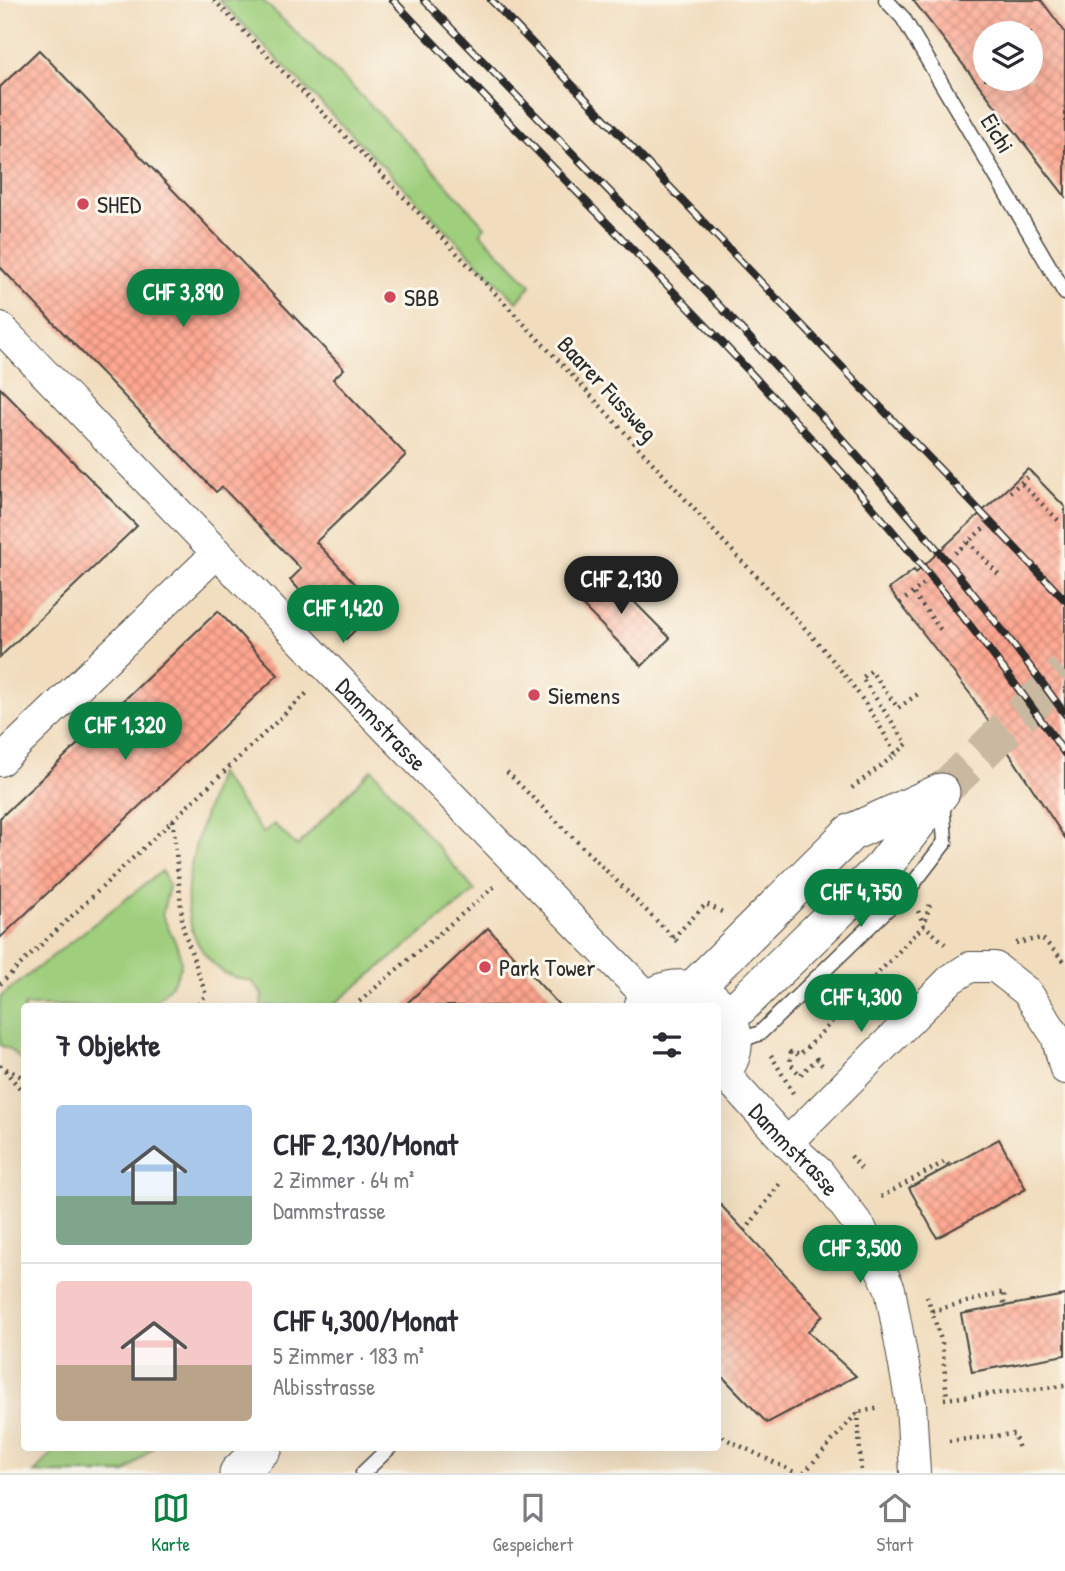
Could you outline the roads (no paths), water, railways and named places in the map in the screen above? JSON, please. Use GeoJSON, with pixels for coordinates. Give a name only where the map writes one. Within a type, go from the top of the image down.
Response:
{"type":"FeatureCollection","features":[{"type":"Feature","properties":{"kind":"street","name":"Dammstrasse"},"geometry":{"type":"LineString","coordinates":[[0,327],[331,669],[646,1002]]}},
{"type":"Feature","properties":{"kind":"street"},"geometry":{"type":"LineString","coordinates":[[0,761],[217,553]]}},
{"type":"Feature","properties":{"kind":"street"},"geometry":{"type":"LineString","coordinates":[[692,990],[850,833],[941,792],[883,867],[725,1052]]}},
{"type":"Feature","properties":{"kind":"street"},"geometry":{"type":"LineString","coordinates":[[787,1143],[951,979],[970,967],[995,967],[1027,992],[1056,1036],[1065,1069]]}},
{"type":"Feature","properties":{"kind":"street"},"geometry":{"type":"LineString","coordinates":[[646,1002],[663,991],[692,990],[715,1003]]}},
{"type":"Feature","properties":{"kind":"street"},"geometry":{"type":"LineString","coordinates":[[721,1021],[725,1052]]}},
{"type":"Feature","properties":{"kind":"street","name":"Dammstrasse"},"geometry":{"type":"LineString","coordinates":[[725,1052],[787,1143],[819,1172],[861,1228],[890,1289],[911,1404],[915,1473]]}},
{"type":"Feature","properties":{"kind":"street"},"geometry":{"type":"LineString","coordinates":[[238,1473],[260,1451]]}},
{"type":"Feature","properties":{"kind":"lane","name":"Eichi"},"geometry":{"type":"LineString","coordinates":[[886,0],[903,18],[1065,293]]}},
{"type":"Feature","properties":{"kind":"lane"},"geometry":{"type":"LineString","coordinates":[[363,1473],[386,1451]]}},
{"type":"Feature","properties":{"kind":"tunnel"},"geometry":{"type":"LineString","coordinates":[[941,792],[1065,672]]}},
{"type":"Feature","properties":{"kind":"railway"},"geometry":{"type":"LineString","coordinates":[[393,0],[656,273],[829,458],[912,554],[991,652],[1065,754]]}},
{"type":"Feature","properties":{"kind":"railway"},"geometry":{"type":"LineString","coordinates":[[424,0],[675,259],[838,435],[917,525],[993,618],[1065,714]]}},
{"type":"Feature","properties":{"kind":"railway"},"geometry":{"type":"LineString","coordinates":[[491,0],[1065,600]]}},
{"type":"Feature","properties":{"kind":"place","name":"SHED"},"geometry":{"type":"Point","coordinates":[83,204]}},
{"type":"Feature","properties":{"kind":"place","name":"SBB"},"geometry":{"type":"Point","coordinates":[390,297]}},
{"type":"Feature","properties":{"kind":"place","name":"Siemens"},"geometry":{"type":"Point","coordinates":[534,695]}},
{"type":"Feature","properties":{"kind":"place","name":"Park Tower"},"geometry":{"type":"Point","coordinates":[485,967]}}]}
